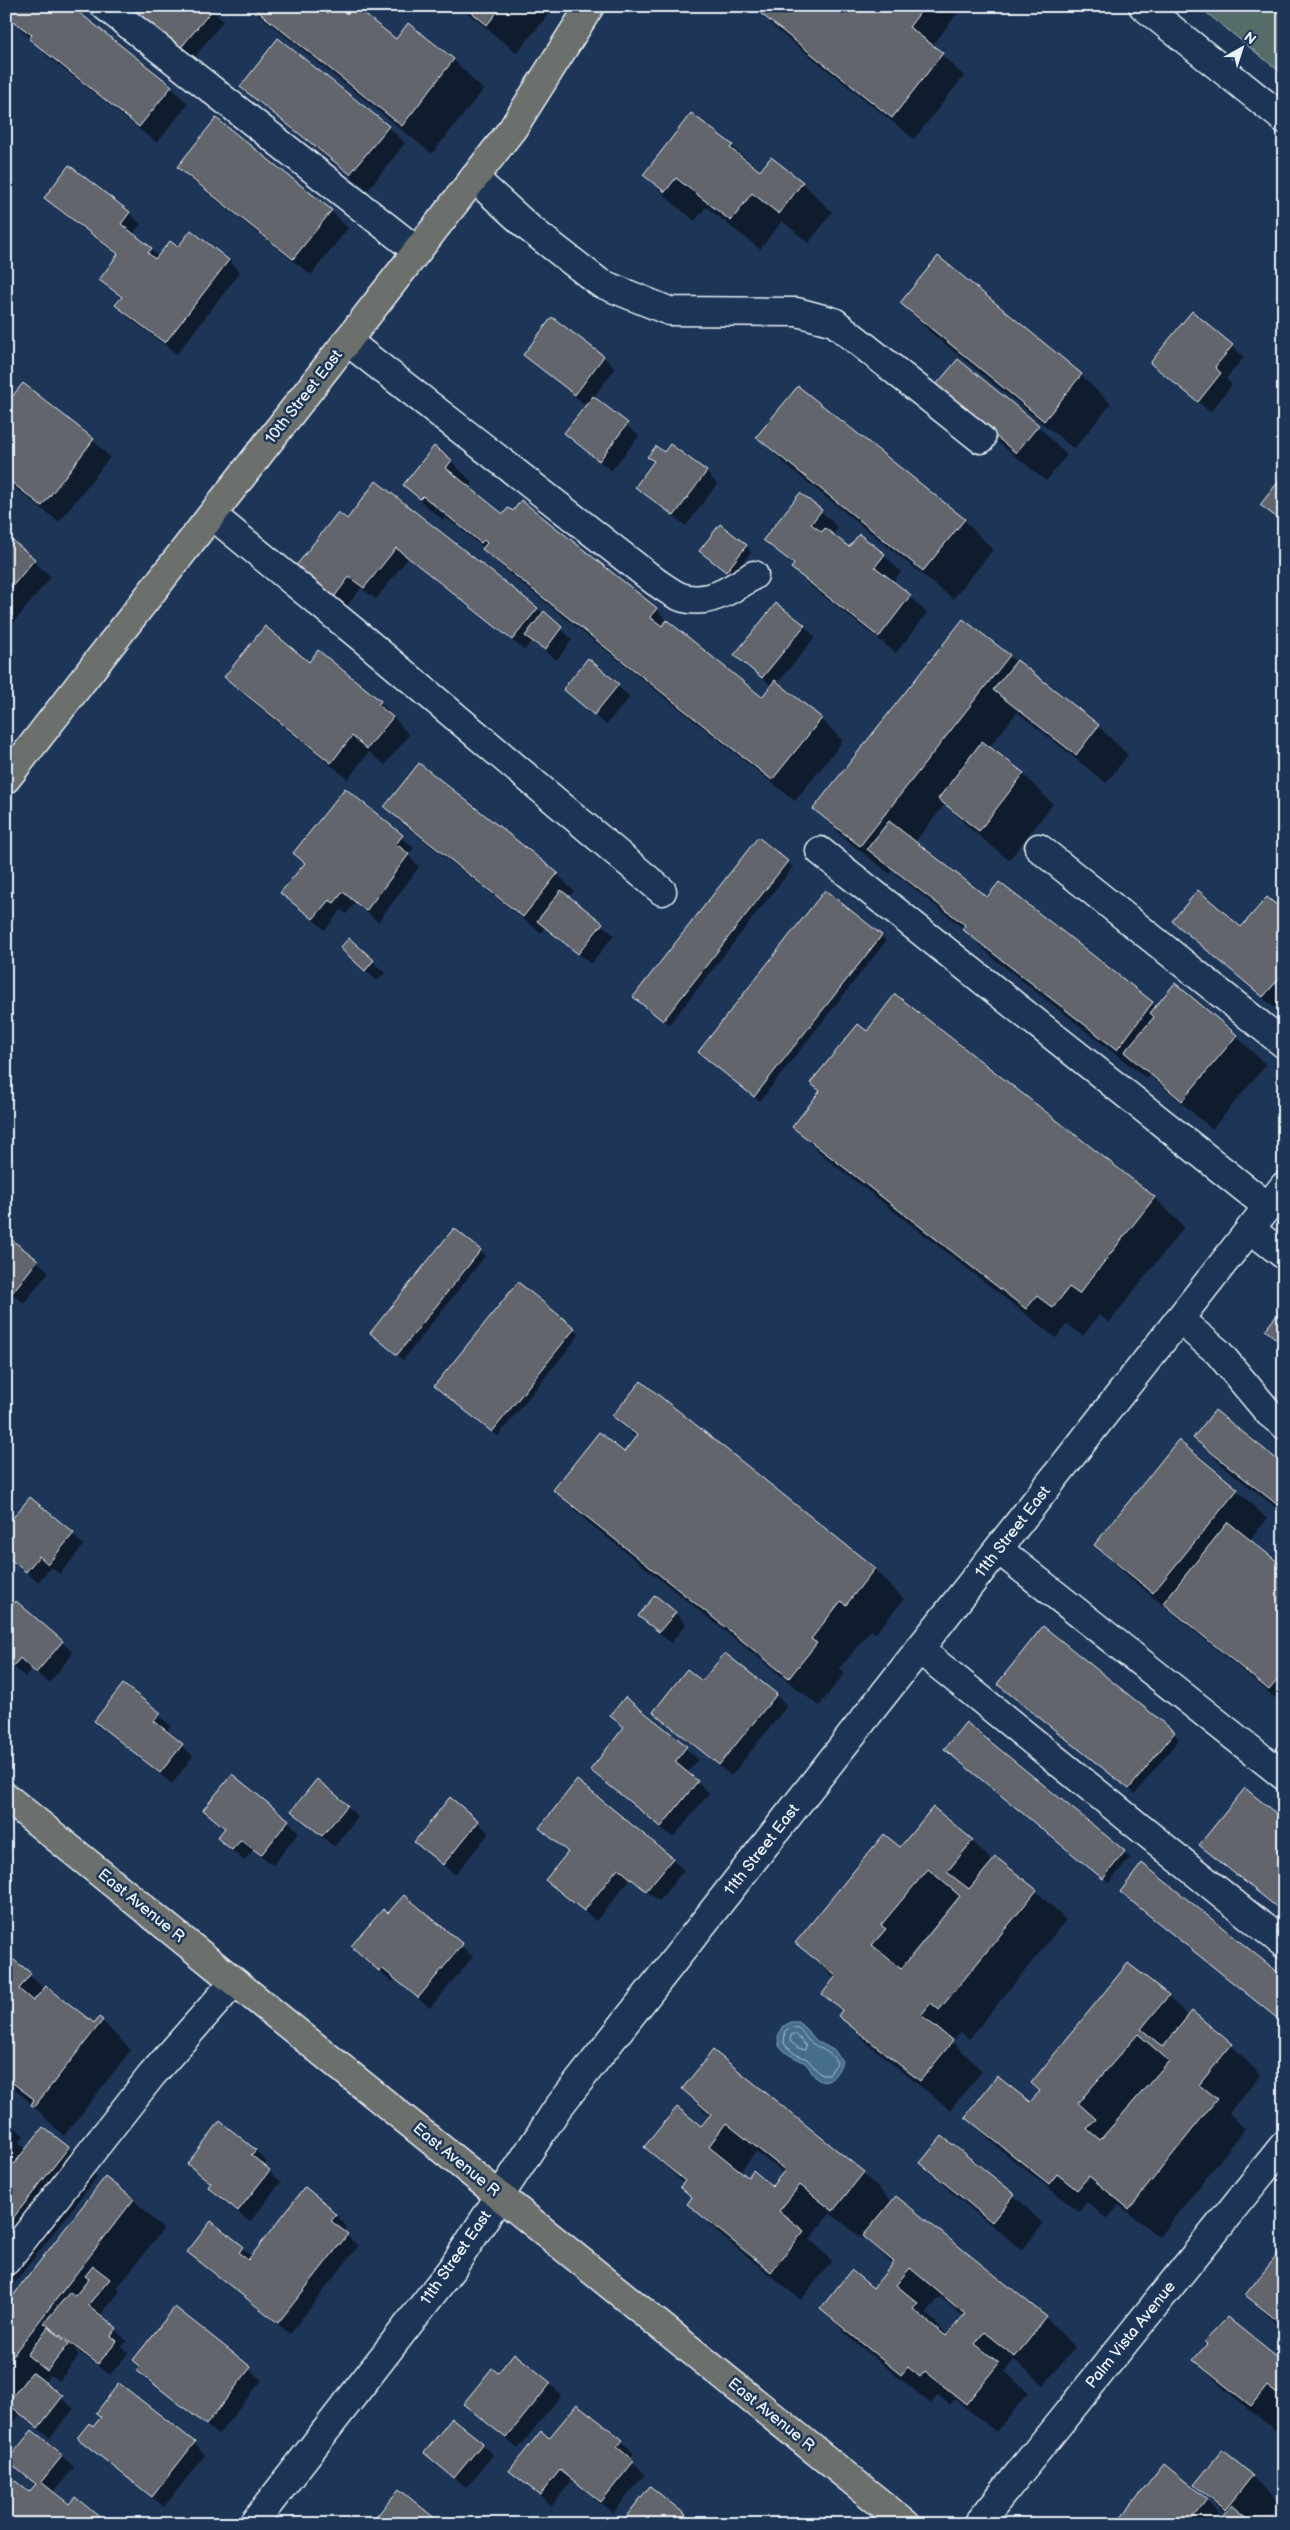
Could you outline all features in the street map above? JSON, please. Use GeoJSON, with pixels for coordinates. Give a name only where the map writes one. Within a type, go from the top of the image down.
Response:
{"type":"FeatureCollection","features":[{"type":"Feature","properties":{"kind":"main road","name":"10th Street East"},"geometry":{"type":"LineString","coordinates":[[8,773],[212,515],[513,128],[590,6]]}},
{"type":"Feature","properties":{"kind":"main road","name":"East Avenue R"},"geometry":{"type":"LineString","coordinates":[[6,1797],[906,2524]]}},
{"type":"Feature","properties":{"kind":"street"},"geometry":{"type":"LineString","coordinates":[[105,6],[416,251]]}},
{"type":"Feature","properties":{"kind":"street"},"geometry":{"type":"LineString","coordinates":[[1143,6],[1284,119]]}},
{"type":"Feature","properties":{"kind":"street"},"geometry":{"type":"LineString","coordinates":[[474,178],[528,228],[600,283],[669,311],[797,312],[834,322],[981,440]]}},
{"type":"Feature","properties":{"kind":"street"},"geometry":{"type":"LineString","coordinates":[[347,341],[656,582],[683,598],[704,599],[725,593],[754,575]]}},
{"type":"Feature","properties":{"kind":"street"},"geometry":{"type":"LineString","coordinates":[[212,515],[376,650],[662,892]]}},
{"type":"Feature","properties":{"kind":"street"},"geometry":{"type":"LineString","coordinates":[[1039,848],[1284,1044]]}},
{"type":"Feature","properties":{"kind":"street"},"geometry":{"type":"LineString","coordinates":[[820,851],[1276,1196]]}},
{"type":"Feature","properties":{"kind":"street","name":"11th Street East"},"geometry":{"type":"LineString","coordinates":[[253,2524],[453,2267],[499,2194],[557,2109],[1276,1196]]}},
{"type":"Feature","properties":{"kind":"street"},"geometry":{"type":"LineString","coordinates":[[1250,1229],[1284,1256]]}},
{"type":"Feature","properties":{"kind":"street"},"geometry":{"type":"LineString","coordinates":[[1180,1320],[1218,1352],[1268,1413],[1284,1425]]}},
{"type":"Feature","properties":{"kind":"street"},"geometry":{"type":"LineString","coordinates":[[999,1550],[1284,1776]]}},
{"type":"Feature","properties":{"kind":"street"},"geometry":{"type":"LineString","coordinates":[[920,1650],[1284,1944]]}},
{"type":"Feature","properties":{"kind":"street"},"geometry":{"type":"LineString","coordinates":[[6,2261],[151,2076],[234,1982]]}},
{"type":"Feature","properties":{"kind":"street","name":"Palm Vista Avenue"},"geometry":{"type":"LineString","coordinates":[[978,2524],[1284,2145]]}},
{"type":"Feature","properties":{"kind":"green space"},"geometry":{"type":"Polygon","coordinates":[[[1198,6],[1284,6],[1284,75],[1198,6]]]}},
{"type":"Feature","properties":{"kind":"water"},"geometry":{"type":"Polygon","coordinates":[[[791,2022],[799,2022],[817,2041],[835,2051],[842,2061],[839,2069],[830,2080],[822,2081],[817,2079],[805,2063],[788,2054],[779,2045],[778,2037],[782,2027],[791,2022]]]}},
{"type":"Feature","properties":{"kind":"building"},"geometry":{"type":"Polygon","coordinates":[[[11,6],[71,6],[172,86],[139,127],[29,39],[32,35],[6,16],[11,6]]]}},
{"type":"Feature","properties":{"kind":"building"},"geometry":{"type":"Polygon","coordinates":[[[123,6],[209,6],[213,9],[178,51],[123,6]]]}},
{"type":"Feature","properties":{"kind":"building"},"geometry":{"type":"Polygon","coordinates":[[[251,6],[318,6],[327,13],[333,6],[337,6],[347,14],[354,6],[396,39],[408,23],[454,59],[402,126],[251,6]]]}},
{"type":"Feature","properties":{"kind":"building"},"geometry":{"type":"Polygon","coordinates":[[[464,6],[502,6],[487,25],[464,6]]]}},
{"type":"Feature","properties":{"kind":"building"},"geometry":{"type":"Polygon","coordinates":[[[757,6],[925,6],[909,27],[943,53],[892,118],[755,9],[757,6]]]}},
{"type":"Feature","properties":{"kind":"building"},"geometry":{"type":"Polygon","coordinates":[[[278,38],[389,126],[350,174],[240,87],[278,38]]]}},
{"type":"Feature","properties":{"kind":"building"},"geometry":{"type":"Polygon","coordinates":[[[691,113],[733,145],[730,148],[760,171],[771,157],[803,182],[779,214],[752,193],[731,221],[676,178],[665,192],[643,175],[691,113]]]}},
{"type":"Feature","properties":{"kind":"building"},"geometry":{"type":"Polygon","coordinates":[[[216,118],[332,210],[293,259],[177,167],[216,118]]]}},
{"type":"Feature","properties":{"kind":"building"},"geometry":{"type":"Polygon","coordinates":[[[69,165],[130,212],[121,224],[152,248],[148,253],[155,259],[170,241],[178,247],[191,230],[229,260],[165,343],[115,305],[122,297],[99,280],[118,254],[44,198],[69,165]]]}},
{"type":"Feature","properties":{"kind":"building"},"geometry":{"type":"Polygon","coordinates":[[[938,256],[1082,374],[1044,421],[900,303],[938,256]]]}},
{"type":"Feature","properties":{"kind":"building"},"geometry":{"type":"Polygon","coordinates":[[[1192,311],[1233,345],[1215,367],[1221,373],[1198,402],[1150,363],[1192,311]]]}},
{"type":"Feature","properties":{"kind":"building"},"geometry":{"type":"Polygon","coordinates":[[[552,317],[604,356],[575,395],[523,355],[552,317]]]}},
{"type":"Feature","properties":{"kind":"building"},"geometry":{"type":"Polygon","coordinates":[[[958,359],[1039,425],[1016,453],[935,386],[958,359]]]}},
{"type":"Feature","properties":{"kind":"building"},"geometry":{"type":"Polygon","coordinates":[[[23,383],[94,439],[42,506],[6,478],[6,404],[23,383]]]}},
{"type":"Feature","properties":{"kind":"building"},"geometry":{"type":"Polygon","coordinates":[[[798,386],[965,519],[923,571],[756,437],[798,386]]]}},
{"type":"Feature","properties":{"kind":"building"},"geometry":{"type":"Polygon","coordinates":[[[593,396],[628,423],[599,461],[564,433],[593,396]]]}},
{"type":"Feature","properties":{"kind":"building"},"geometry":{"type":"Polygon","coordinates":[[[670,444],[707,471],[674,516],[635,487],[654,461],[647,457],[656,446],[664,452],[670,444]]]}},
{"type":"Feature","properties":{"kind":"building"},"geometry":{"type":"Polygon","coordinates":[[[434,446],[452,460],[446,468],[503,514],[508,508],[513,511],[521,500],[657,608],[650,617],[662,626],[667,620],[762,697],[775,680],[822,718],[772,780],[482,549],[487,543],[484,540],[481,543],[423,496],[420,499],[403,485],[434,446]]]}},
{"type":"Feature","properties":{"kind":"building"},"geometry":{"type":"Polygon","coordinates":[[[1282,477],[1284,478],[1284,523],[1260,505],[1282,477]]]}},
{"type":"Feature","properties":{"kind":"building"},"geometry":{"type":"Polygon","coordinates":[[[376,481],[538,608],[512,640],[396,548],[364,588],[349,577],[334,597],[295,567],[338,512],[347,519],[376,481]]]}},
{"type":"Feature","properties":{"kind":"building"},"geometry":{"type":"Polygon","coordinates":[[[800,493],[822,510],[811,524],[822,532],[825,528],[849,547],[859,534],[885,554],[875,567],[911,595],[879,637],[791,568],[794,564],[763,540],[800,493]]]}},
{"type":"Feature","properties":{"kind":"building"},"geometry":{"type":"Polygon","coordinates":[[[720,524],[747,545],[726,572],[699,551],[720,524]]]}},
{"type":"Feature","properties":{"kind":"building"},"geometry":{"type":"Polygon","coordinates":[[[6,535],[35,559],[6,594],[6,535]]]}},
{"type":"Feature","properties":{"kind":"building"},"geometry":{"type":"Polygon","coordinates":[[[776,603],[805,625],[762,678],[734,655],[776,603]]]}},
{"type":"Feature","properties":{"kind":"building"},"geometry":{"type":"Polygon","coordinates":[[[544,611],[562,627],[545,650],[525,636],[544,611]]]}},
{"type":"Feature","properties":{"kind":"building"},"geometry":{"type":"Polygon","coordinates":[[[963,619],[1010,655],[860,846],[813,809],[963,619]]]}},
{"type":"Feature","properties":{"kind":"building"},"geometry":{"type":"Polygon","coordinates":[[[265,626],[309,662],[318,650],[381,701],[378,705],[393,717],[367,749],[352,736],[331,763],[224,677],[265,626]]]}},
{"type":"Feature","properties":{"kind":"building"},"geometry":{"type":"Polygon","coordinates":[[[588,658],[619,684],[594,715],[563,689],[588,658]]]}},
{"type":"Feature","properties":{"kind":"building"},"geometry":{"type":"Polygon","coordinates":[[[1017,660],[1099,725],[1076,755],[993,690],[1017,660]]]}},
{"type":"Feature","properties":{"kind":"building"},"geometry":{"type":"Polygon","coordinates":[[[982,741],[1024,773],[979,831],[938,799],[982,741]]]}},
{"type":"Feature","properties":{"kind":"building"},"geometry":{"type":"Polygon","coordinates":[[[419,763],[558,873],[523,917],[384,807],[419,763]]]}},
{"type":"Feature","properties":{"kind":"building"},"geometry":{"type":"Polygon","coordinates":[[[345,788],[403,835],[396,844],[409,854],[366,911],[343,892],[334,903],[329,900],[313,919],[280,893],[305,863],[293,853],[345,788]]]}},
{"type":"Feature","properties":{"kind":"building"},"geometry":{"type":"Polygon","coordinates":[[[889,821],[987,897],[999,882],[1153,1002],[1117,1050],[962,929],[965,925],[867,849],[889,821]]]}},
{"type":"Feature","properties":{"kind":"building"},"geometry":{"type":"Polygon","coordinates":[[[758,837],[788,861],[663,1021],[633,997],[758,837]]]}},
{"type":"Feature","properties":{"kind":"building"},"geometry":{"type":"Polygon","coordinates":[[[561,890],[603,923],[578,954],[537,921],[561,890]]]}},
{"type":"Feature","properties":{"kind":"building"},"geometry":{"type":"Polygon","coordinates":[[[825,890],[882,935],[754,1097],[698,1052],[825,890]]]}},
{"type":"Feature","properties":{"kind":"building"},"geometry":{"type":"Polygon","coordinates":[[[1198,890],[1241,927],[1267,897],[1284,911],[1284,973],[1263,997],[1172,921],[1198,890]]]}},
{"type":"Feature","properties":{"kind":"building"},"geometry":{"type":"Polygon","coordinates":[[[349,938],[374,960],[365,971],[340,948],[349,938]]]}},
{"type":"Feature","properties":{"kind":"building"},"geometry":{"type":"Polygon","coordinates":[[[1175,983],[1237,1035],[1182,1101],[1124,1052],[1154,1017],[1150,1013],[1175,983]]]}},
{"type":"Feature","properties":{"kind":"building"},"geometry":{"type":"Polygon","coordinates":[[[895,994],[1155,1197],[1079,1294],[1069,1287],[1053,1308],[1037,1296],[1026,1309],[792,1127],[820,1091],[810,1083],[858,1024],[867,1031],[895,994]]]}},
{"type":"Feature","properties":{"kind":"building"},"geometry":{"type":"Polygon","coordinates":[[[454,1228],[481,1250],[397,1355],[370,1333],[454,1228]]]}},
{"type":"Feature","properties":{"kind":"building"},"geometry":{"type":"Polygon","coordinates":[[[8,1237],[38,1260],[12,1293],[6,1288],[6,1240],[8,1237]]]}},
{"type":"Feature","properties":{"kind":"building"},"geometry":{"type":"Polygon","coordinates":[[[518,1282],[575,1328],[492,1432],[434,1386],[518,1282]]]}},
{"type":"Feature","properties":{"kind":"building"},"geometry":{"type":"Polygon","coordinates":[[[1284,1306],[1284,1345],[1265,1330],[1284,1306]]]}},
{"type":"Feature","properties":{"kind":"building"},"geometry":{"type":"Polygon","coordinates":[[[641,1381],[875,1568],[846,1605],[841,1601],[811,1639],[817,1643],[789,1678],[553,1490],[599,1432],[624,1452],[637,1435],[612,1416],[641,1381]]]}},
{"type":"Feature","properties":{"kind":"building"},"geometry":{"type":"Polygon","coordinates":[[[1215,1410],[1284,1465],[1284,1510],[1193,1438],[1215,1410]]]}},
{"type":"Feature","properties":{"kind":"building"},"geometry":{"type":"Polygon","coordinates":[[[1178,1440],[1238,1489],[1153,1593],[1094,1545],[1178,1440]]]}},
{"type":"Feature","properties":{"kind":"building"},"geometry":{"type":"Polygon","coordinates":[[[30,1497],[74,1533],[48,1564],[39,1556],[26,1572],[6,1556],[6,1534],[8,1531],[6,1526],[30,1497]]]}},
{"type":"Feature","properties":{"kind":"building"},"geometry":{"type":"Polygon","coordinates":[[[1228,1522],[1284,1567],[1284,1672],[1269,1690],[1163,1603],[1228,1522]]]}},
{"type":"Feature","properties":{"kind":"building"},"geometry":{"type":"Polygon","coordinates":[[[655,1595],[676,1612],[659,1632],[638,1616],[655,1595]]]}},
{"type":"Feature","properties":{"kind":"building"},"geometry":{"type":"Polygon","coordinates":[[[16,1601],[63,1641],[36,1673],[20,1658],[13,1667],[6,1661],[6,1612],[16,1601]]]}},
{"type":"Feature","properties":{"kind":"building"},"geometry":{"type":"Polygon","coordinates":[[[1043,1626],[1175,1732],[1129,1789],[997,1684],[1043,1626]]]}},
{"type":"Feature","properties":{"kind":"building"},"geometry":{"type":"Polygon","coordinates":[[[725,1653],[777,1694],[719,1765],[653,1712],[687,1669],[702,1681],[725,1653]]]}},
{"type":"Feature","properties":{"kind":"building"},"geometry":{"type":"Polygon","coordinates":[[[123,1684],[161,1713],[154,1721],[183,1744],[160,1773],[94,1721],[123,1684]]]}},
{"type":"Feature","properties":{"kind":"building"},"geometry":{"type":"Polygon","coordinates":[[[625,1697],[687,1746],[675,1762],[698,1781],[661,1827],[590,1770],[624,1727],[610,1716],[625,1697]]]}},
{"type":"Feature","properties":{"kind":"building"},"geometry":{"type":"Polygon","coordinates":[[[966,1722],[1125,1851],[1103,1879],[944,1749],[966,1722]]]}},
{"type":"Feature","properties":{"kind":"building"},"geometry":{"type":"Polygon","coordinates":[[[232,1774],[289,1820],[261,1855],[241,1840],[232,1850],[217,1838],[225,1828],[203,1810],[232,1774]]]}},
{"type":"Feature","properties":{"kind":"building"},"geometry":{"type":"Polygon","coordinates":[[[317,1779],[348,1805],[322,1836],[291,1811],[317,1779]]]}},
{"type":"Feature","properties":{"kind":"building"},"geometry":{"type":"Polygon","coordinates":[[[577,1780],[673,1858],[646,1891],[618,1868],[584,1911],[545,1880],[568,1852],[539,1828],[577,1780]]]}},
{"type":"Feature","properties":{"kind":"building"},"geometry":{"type":"Polygon","coordinates":[[[1245,1788],[1284,1820],[1284,1913],[1199,1845],[1245,1788]]]}},
{"type":"Feature","properties":{"kind":"building"},"geometry":{"type":"Polygon","coordinates":[[[450,1797],[479,1821],[443,1865],[414,1842],[450,1797]]]}},
{"type":"Feature","properties":{"kind":"building"},"geometry":{"type":"Polygon","coordinates":[[[933,1807],[973,1840],[947,1872],[969,1889],[996,1857],[1037,1890],[939,2010],[931,2003],[921,2015],[953,2041],[920,2081],[838,2016],[842,2010],[822,1994],[836,1976],[795,1943],[884,1834],[900,1847],[933,1807]],[[928,1869],[881,1925],[886,1929],[872,1945],[901,1969],[960,1896],[928,1869]]]}},
{"type":"Feature","properties":{"kind":"building"},"geometry":{"type":"Polygon","coordinates":[[[1142,1863],[1284,1977],[1284,2012],[1278,2019],[1120,1892],[1142,1863]]]}},
{"type":"Feature","properties":{"kind":"building"},"geometry":{"type":"Polygon","coordinates":[[[404,1895],[463,1944],[418,1998],[383,1969],[380,1972],[351,1946],[383,1909],[388,1913],[404,1895]]]}},
{"type":"Feature","properties":{"kind":"building"},"geometry":{"type":"Polygon","coordinates":[[[6,1954],[31,1973],[19,1989],[33,2001],[46,1986],[94,2023],[99,2017],[103,2020],[34,2107],[31,2105],[34,2099],[6,2078],[6,1954]]]}},
{"type":"Feature","properties":{"kind":"building"},"geometry":{"type":"Polygon","coordinates":[[[1128,1963],[1169,1995],[1141,2029],[1163,2047],[1192,2011],[1232,2044],[1199,2085],[1217,2099],[1129,2209],[1089,2176],[1077,2190],[1057,2174],[1049,2184],[965,2117],[997,2076],[1030,2102],[1040,2091],[1031,2083],[1128,1963]],[[1138,2034],[1078,2103],[1096,2119],[1087,2129],[1100,2140],[1169,2061],[1138,2034]]]}},
{"type":"Feature","properties":{"kind":"building"},"geometry":{"type":"Polygon","coordinates":[[[713,2050],[864,2172],[833,2211],[800,2185],[779,2211],[804,2231],[771,2272],[687,2204],[692,2197],[680,2187],[685,2181],[644,2147],[677,2107],[701,2126],[711,2114],[682,2089],[713,2050]],[[726,2123],[709,2146],[748,2177],[753,2170],[772,2186],[785,2170],[726,2123]]]}},
{"type":"Feature","properties":{"kind":"building"},"geometry":{"type":"Polygon","coordinates":[[[220,2121],[256,2150],[251,2155],[270,2170],[238,2211],[208,2187],[211,2183],[187,2164],[220,2121]]]}},
{"type":"Feature","properties":{"kind":"building"},"geometry":{"type":"Polygon","coordinates":[[[43,2127],[69,2147],[6,2227],[6,2174],[43,2127]]]}},
{"type":"Feature","properties":{"kind":"building"},"geometry":{"type":"Polygon","coordinates":[[[942,2136],[1015,2194],[992,2222],[920,2163],[942,2136]]]}},
{"type":"Feature","properties":{"kind":"building"},"geometry":{"type":"Polygon","coordinates":[[[105,2177],[134,2199],[6,2364],[6,2305],[105,2177]]]}},
{"type":"Feature","properties":{"kind":"building"},"geometry":{"type":"Polygon","coordinates":[[[305,2187],[330,2207],[336,2215],[331,2221],[348,2234],[278,2323],[187,2252],[211,2221],[243,2246],[239,2253],[248,2260],[305,2187]]]}},
{"type":"Feature","properties":{"kind":"building"},"geometry":{"type":"Polygon","coordinates":[[[896,2196],[1047,2317],[1015,2357],[984,2332],[975,2344],[999,2363],[966,2404],[925,2371],[920,2377],[908,2367],[901,2375],[820,2309],[851,2270],[873,2288],[894,2262],[863,2236],[896,2196]],[[910,2268],[896,2285],[918,2303],[913,2309],[946,2336],[965,2314],[910,2268]]]}},
{"type":"Feature","properties":{"kind":"building"},"geometry":{"type":"Polygon","coordinates":[[[1279,2253],[1284,2256],[1284,2326],[1245,2295],[1279,2253]]]}},
{"type":"Feature","properties":{"kind":"building"},"geometry":{"type":"Polygon","coordinates":[[[93,2266],[110,2279],[88,2305],[117,2328],[111,2336],[117,2341],[98,2364],[44,2323],[70,2292],[75,2296],[89,2279],[85,2276],[93,2266]]]}},
{"type":"Feature","properties":{"kind":"building"},"geometry":{"type":"Polygon","coordinates":[[[175,2307],[251,2367],[206,2425],[136,2370],[140,2366],[133,2360],[175,2307]]]}},
{"type":"Feature","properties":{"kind":"building"},"geometry":{"type":"Polygon","coordinates":[[[1227,2317],[1284,2363],[1284,2386],[1277,2394],[1267,2386],[1251,2406],[1193,2360],[1207,2344],[1204,2341],[1227,2317]]]}},
{"type":"Feature","properties":{"kind":"building"},"geometry":{"type":"Polygon","coordinates":[[[48,2327],[69,2344],[47,2371],[27,2355],[48,2327]]]}},
{"type":"Feature","properties":{"kind":"building"},"geometry":{"type":"Polygon","coordinates":[[[514,2353],[551,2383],[506,2438],[463,2404],[492,2368],[498,2373],[514,2353]]]}},
{"type":"Feature","properties":{"kind":"building"},"geometry":{"type":"Polygon","coordinates":[[[32,2372],[63,2396],[38,2428],[7,2403],[32,2372]]]}},
{"type":"Feature","properties":{"kind":"building"},"geometry":{"type":"Polygon","coordinates":[[[119,2383],[195,2442],[152,2497],[77,2438],[89,2423],[93,2427],[101,2417],[96,2413],[119,2383]]]}},
{"type":"Feature","properties":{"kind":"building"},"geometry":{"type":"Polygon","coordinates":[[[577,2404],[623,2440],[617,2447],[634,2461],[601,2502],[560,2470],[540,2495],[509,2471],[541,2431],[549,2438],[577,2404]]]}},
{"type":"Feature","properties":{"kind":"building"},"geometry":{"type":"Polygon","coordinates":[[[452,2418],[483,2443],[454,2478],[424,2453],[452,2418]]]}},
{"type":"Feature","properties":{"kind":"building"},"geometry":{"type":"Polygon","coordinates":[[[32,2430],[63,2455],[41,2482],[69,2504],[75,2497],[108,2524],[11,2524],[6,2520],[6,2490],[14,2480],[29,2492],[36,2484],[7,2461],[32,2430]]]}},
{"type":"Feature","properties":{"kind":"building"},"geometry":{"type":"Polygon","coordinates":[[[1222,2450],[1253,2475],[1225,2510],[1194,2485],[1222,2450]]]}},
{"type":"Feature","properties":{"kind":"building"},"geometry":{"type":"Polygon","coordinates":[[[1164,2464],[1207,2499],[1188,2524],[1116,2524],[1164,2464]]]}},
{"type":"Feature","properties":{"kind":"building"},"geometry":{"type":"Polygon","coordinates":[[[650,2486],[686,2515],[679,2524],[620,2524],[650,2486]]]}},
{"type":"Feature","properties":{"kind":"building"},"geometry":{"type":"Polygon","coordinates":[[[399,2489],[442,2524],[374,2524],[372,2522],[399,2489]]]}},
{"type":"Feature","properties":{"kind":"building"},"geometry":{"type":"Polygon","coordinates":[[[1232,2505],[1255,2524],[1216,2524],[1232,2505]]]}}]}
